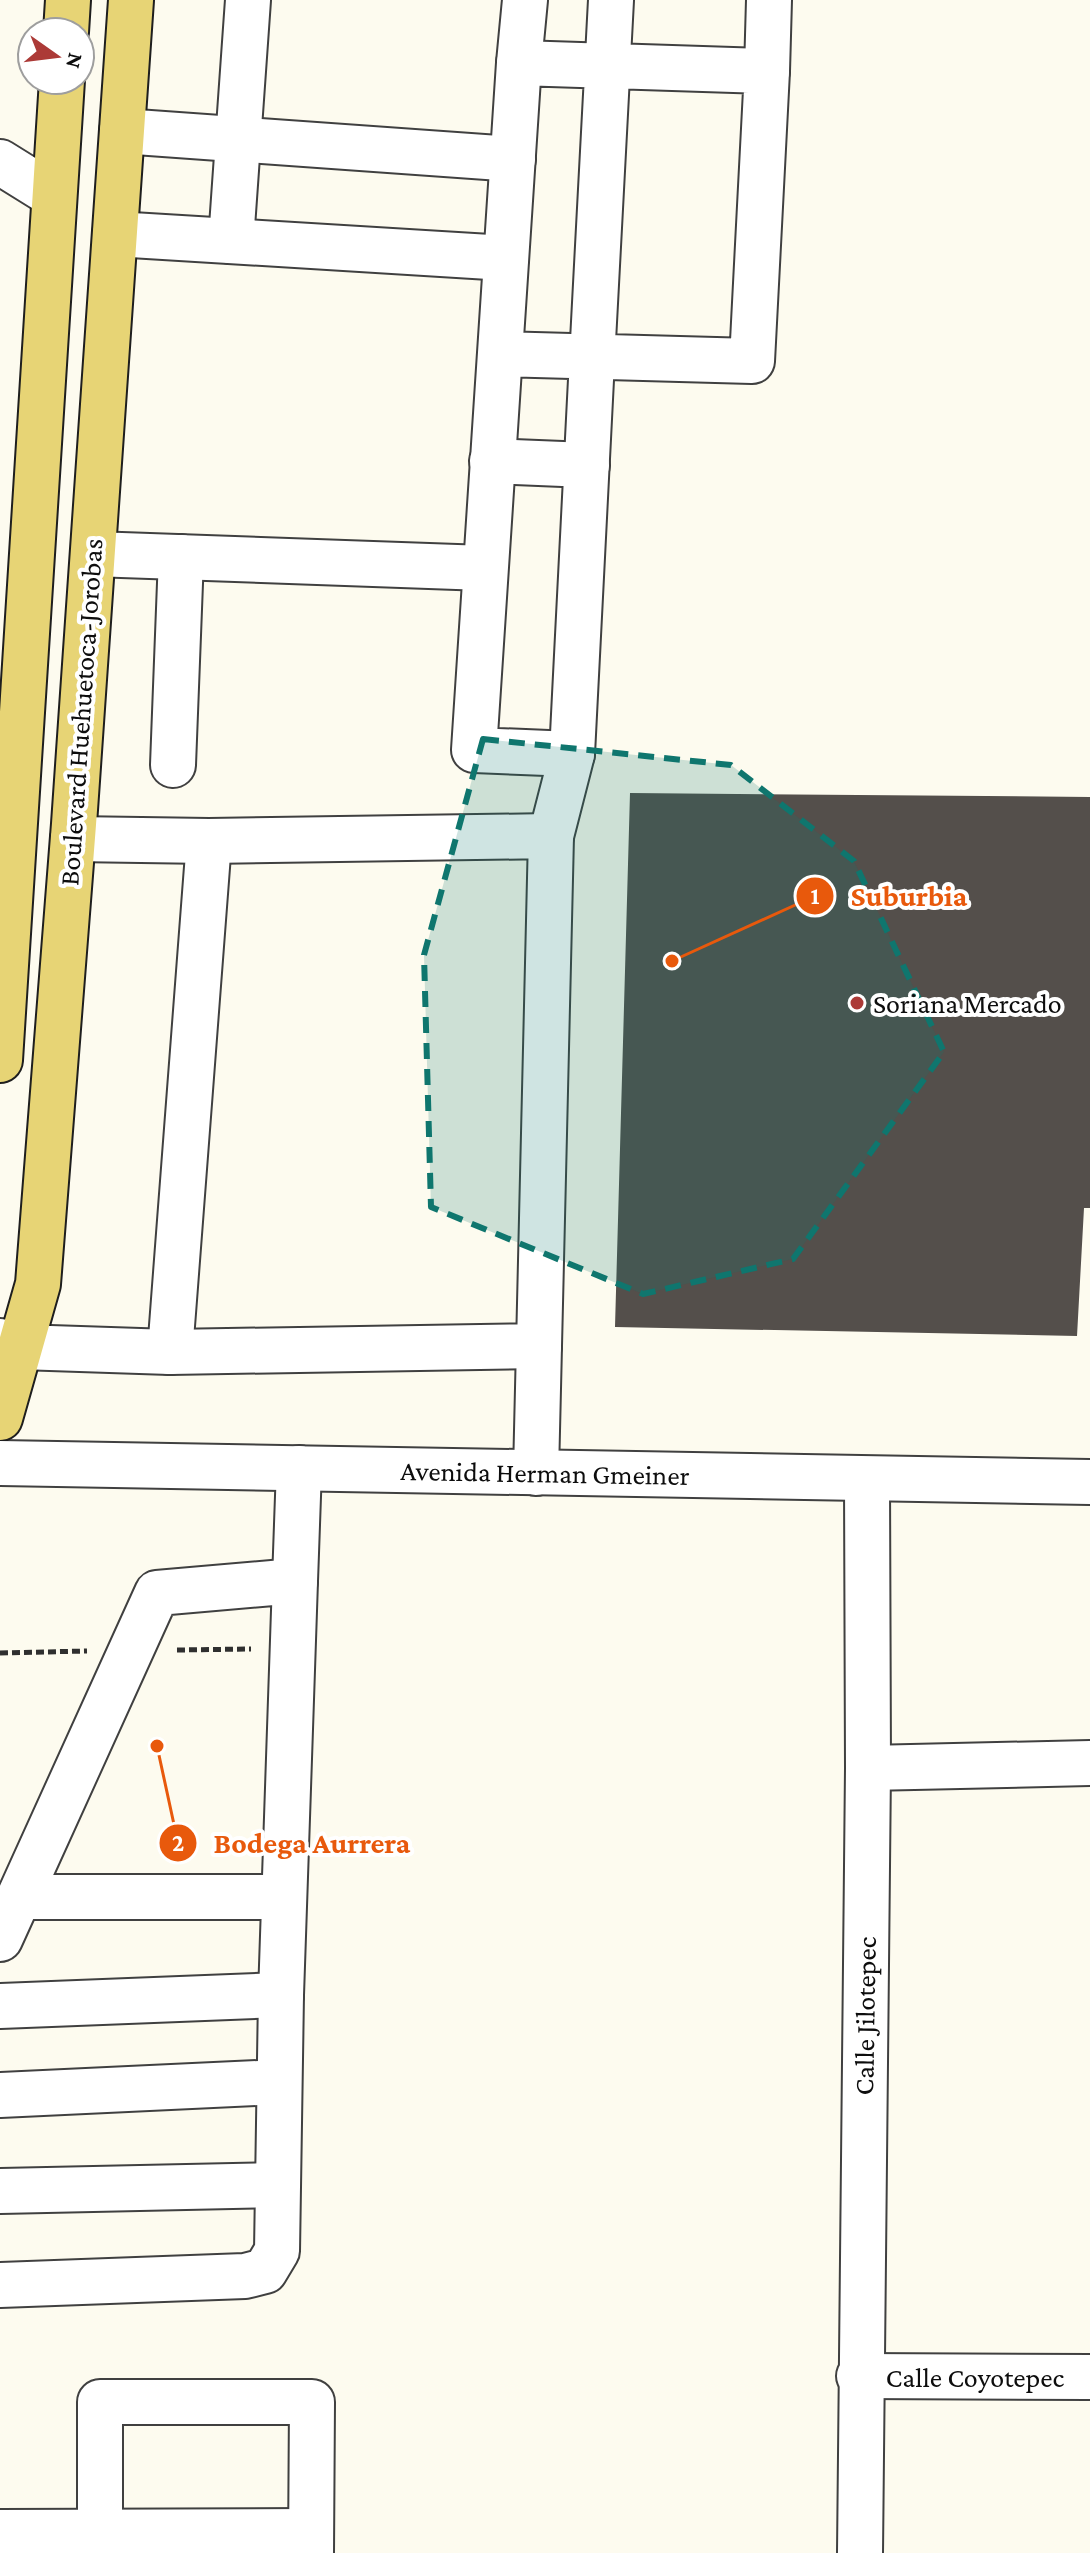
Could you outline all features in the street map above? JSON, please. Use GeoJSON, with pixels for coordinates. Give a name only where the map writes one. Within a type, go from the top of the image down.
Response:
{"type":"FeatureCollection","features":[{"type":"Feature","properties":{"kind":"main road","name":"Boulevard Huehuetoca-Jorobas"},"geometry":{"type":"LineString","coordinates":[[0,1418],[10,1344],[38,1284],[73,839],[131,0]]}},
{"type":"Feature","properties":{"kind":"main road","name":"Boulevard Huehuetoca-Jorobas"},"geometry":{"type":"LineString","coordinates":[[2,1031],[61,96]]}},
{"type":"Feature","properties":{"kind":"street"},"geometry":{"type":"LineString","coordinates":[[231,241],[248,0]]}},
{"type":"Feature","properties":{"kind":"street"},"geometry":{"type":"LineString","coordinates":[[525,0],[474,750],[572,754]]}},
{"type":"Feature","properties":{"kind":"street"},"geometry":{"type":"LineString","coordinates":[[536,1473],[551,836],[572,754],[611,0]]}},
{"type":"Feature","properties":{"kind":"street"},"geometry":{"type":"LineString","coordinates":[[500,354],[752,361],[769,0]]}},
{"type":"Feature","properties":{"kind":"street"},"geometry":{"type":"LineString","coordinates":[[519,63],[767,71]]}},
{"type":"Feature","properties":{"kind":"street"},"geometry":{"type":"LineString","coordinates":[[122,131],[513,159]]}},
{"type":"Feature","properties":{"kind":"street"},"geometry":{"type":"LineString","coordinates":[[0,162],[53,195]]}},
{"type":"Feature","properties":{"kind":"street"},"geometry":{"type":"LineString","coordinates":[[115,234],[506,258]]}},
{"type":"Feature","properties":{"kind":"street"},"geometry":{"type":"LineString","coordinates":[[492,461],[587,465]]}},
{"type":"Feature","properties":{"kind":"street"},"geometry":{"type":"LineString","coordinates":[[93,554],[485,568]]}},
{"type":"Feature","properties":{"kind":"street"},"geometry":{"type":"LineString","coordinates":[[173,765],[181,557]]}},
{"type":"Feature","properties":{"kind":"street"},"geometry":{"type":"LineString","coordinates":[[73,839],[209,841],[551,836]]}},
{"type":"Feature","properties":{"kind":"street"},"geometry":{"type":"LineString","coordinates":[[170,1352],[209,841]]}},
{"type":"Feature","properties":{"kind":"street"},"geometry":{"type":"LineString","coordinates":[[10,1344],[170,1352],[539,1346]]}},
{"type":"Feature","properties":{"kind":"street","name":"Avenida Herman Gmeiner"},"geometry":{"type":"LineString","coordinates":[[0,1463],[1090,1482]]}},
{"type":"Feature","properties":{"kind":"street"},"geometry":{"type":"LineString","coordinates":[[0,2285],[245,2276],[265,2271],[277,2251],[281,1995],[299,1468]]}},
{"type":"Feature","properties":{"kind":"street","name":"Calle Jilotepec"},"geometry":{"type":"LineString","coordinates":[[860,2553],[859,2376],[868,1768],[867,1479]]}},
{"type":"Feature","properties":{"kind":"street"},"geometry":{"type":"LineString","coordinates":[[0,1939],[157,1593],[295,1581]]}},
{"type":"Feature","properties":{"kind":"street"},"geometry":{"type":"LineString","coordinates":[[868,1768],[1090,1763]]}},
{"type":"Feature","properties":{"kind":"street"},"geometry":{"type":"LineString","coordinates":[[20,1897],[284,1897]]}},
{"type":"Feature","properties":{"kind":"street"},"geometry":{"type":"LineString","coordinates":[[0,2006],[281,1995]]}},
{"type":"Feature","properties":{"kind":"street"},"geometry":{"type":"LineString","coordinates":[[0,2095],[279,2082]]}},
{"type":"Feature","properties":{"kind":"street"},"geometry":{"type":"LineString","coordinates":[[0,2191],[277,2185]]}},
{"type":"Feature","properties":{"kind":"street","name":"Calle Coyotepec"},"geometry":{"type":"LineString","coordinates":[[859,2376],[1090,2377]]}},
{"type":"Feature","properties":{"kind":"street"},"geometry":{"type":"LineString","coordinates":[[0,2532],[53,2542],[100,2532],[311,2542],[312,2402],[100,2402],[100,2532]]}},
{"type":"Feature","properties":{"kind":"highlighted area"},"geometry":{"type":"Polygon","coordinates":[[[483,739],[731,765],[854,861],[944,1052],[793,1259],[643,1294],[431,1207],[424,955],[483,739]]]}},
{"type":"Feature","properties":{"kind":"building","name":"Soriana Mercado"},"geometry":{"type":"Polygon","coordinates":[[[630,793],[1090,797],[1090,1208],[1084,1208],[1077,1336],[615,1327],[630,793]]]}},
{"type":"Feature","properties":{"kind":"place","name":"Suburbia"},"geometry":{"type":"Point","coordinates":[672,961]}},
{"type":"Feature","properties":{"kind":"place","name":"Soriana Mercado"},"geometry":{"type":"Point","coordinates":[857,1003]}},
{"type":"Feature","properties":{"kind":"place","name":"Bodega Aurrera"},"geometry":{"type":"Point","coordinates":[157,1746]}}]}
